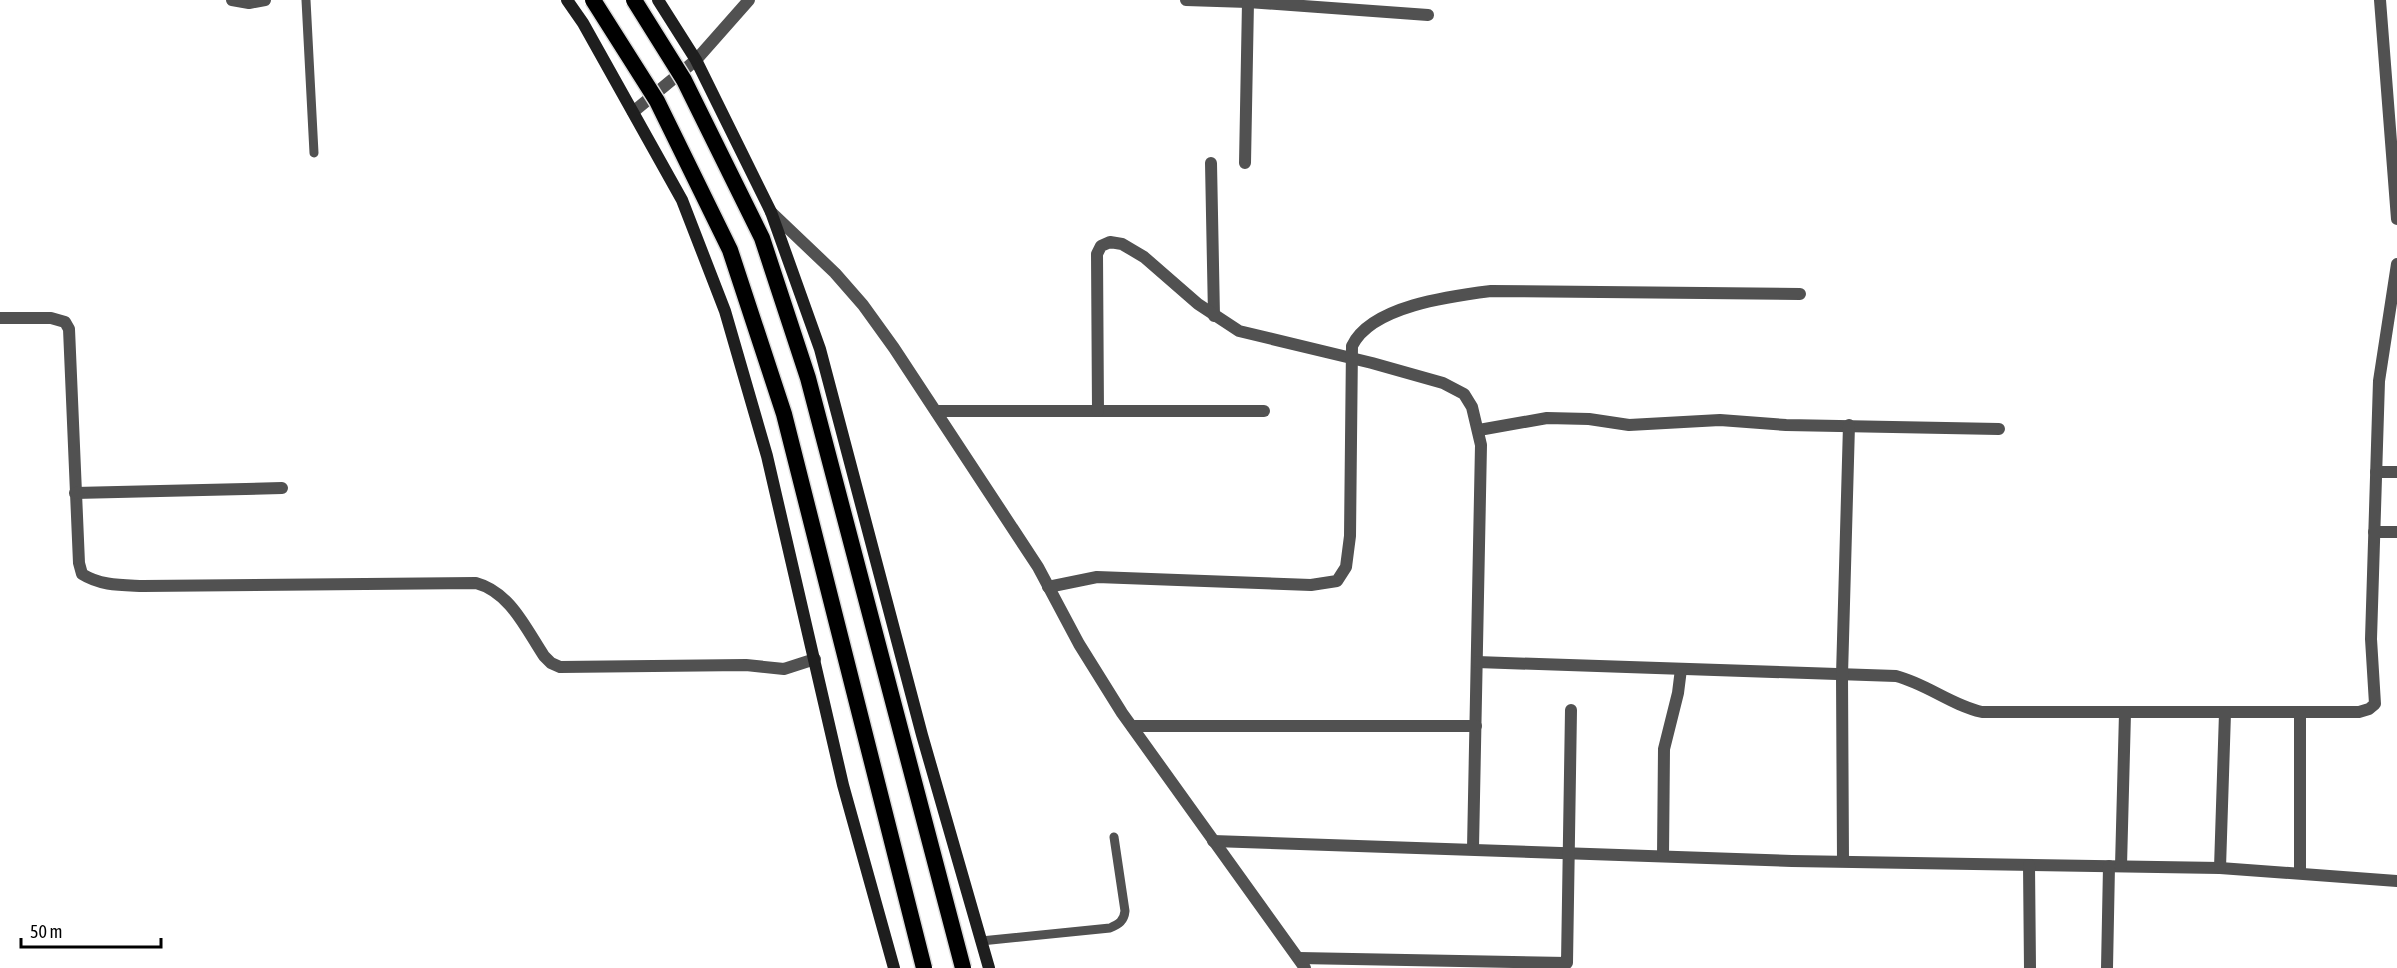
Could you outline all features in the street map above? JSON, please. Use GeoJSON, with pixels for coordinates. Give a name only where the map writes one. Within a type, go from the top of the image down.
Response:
{"type":"FeatureCollection","features":[{"type":"Feature","properties":{"kind":"highway"},"geometry":{"type":"LineString","coordinates":[[593,0],[657,101],[730,250],[784,414],[924,968]]}},
{"type":"Feature","properties":{"kind":"highway"},"geometry":{"type":"LineString","coordinates":[[634,0],[684,80],[762,238],[808,378],[963,968]]}},
{"type":"Feature","properties":{"kind":"main road"},"geometry":{"type":"LineString","coordinates":[[567,0],[682,200],[725,311],[767,456],[843,785],[894,968]]}},
{"type":"Feature","properties":{"kind":"main road"},"geometry":{"type":"LineString","coordinates":[[658,0],[696,60],[771,212],[820,349],[922,735],[989,968]]}},
{"type":"Feature","properties":{"kind":"street"},"geometry":{"type":"LineString","coordinates":[[232,0],[249,3],[265,0]]}},
{"type":"Feature","properties":{"kind":"street"},"geometry":{"type":"LineString","coordinates":[[633,112],[696,60],[749,0]]}},
{"type":"Feature","properties":{"kind":"street"},"geometry":{"type":"LineString","coordinates":[[1186,0],[1248,2],[1428,15]]}},
{"type":"Feature","properties":{"kind":"street"},"geometry":{"type":"LineString","coordinates":[[2380,0],[2397,219]]}},
{"type":"Feature","properties":{"kind":"street"},"geometry":{"type":"LineString","coordinates":[[1245,163],[1248,2]]}},
{"type":"Feature","properties":{"kind":"street"},"geometry":{"type":"LineString","coordinates":[[1212,164],[1214,316]]}},
{"type":"Feature","properties":{"kind":"street"},"geometry":{"type":"LineString","coordinates":[[771,212],[835,273],[863,305],[936,411],[1048,587],[1079,644],[1131,726],[1302,963],[1567,963],[1571,710]]}},
{"type":"Feature","properties":{"kind":"street"},"geometry":{"type":"LineString","coordinates":[[1098,411],[1097,254],[1101,246],[1110,242],[1122,244],[1144,257],[1214,316],[1239,331],[1443,383],[1464,394],[1472,406],[1481,445],[1473,848]]}},
{"type":"Feature","properties":{"kind":"street"},"geometry":{"type":"LineString","coordinates":[[1477,662],[1896,676],[1913,680],[1962,708],[1982,712],[2359,712],[2369,709],[2375,704],[2371,639],[2379,381],[2397,264]]}},
{"type":"Feature","properties":{"kind":"street"},"geometry":{"type":"LineString","coordinates":[[1048,587],[1097,577],[1311,585],[1337,581],[1346,567],[1350,536],[1352,346],[1357,336],[1380,318],[1447,296],[1491,291],[1800,294]]}},
{"type":"Feature","properties":{"kind":"street"},"geometry":{"type":"LineString","coordinates":[[0,318],[51,318],[64,322],[69,329],[79,563],[82,574],[91,580],[114,585],[476,583],[487,586],[502,597],[544,656],[551,663],[560,667],[700,668],[746,665],[784,669],[815,659]]}},
{"type":"Feature","properties":{"kind":"street"},"geometry":{"type":"LineString","coordinates":[[936,411],[1264,411]]}},
{"type":"Feature","properties":{"kind":"street"},"geometry":{"type":"LineString","coordinates":[[1479,430],[1546,418],[1589,419],[1629,425],[1720,420],[1999,429]]}},
{"type":"Feature","properties":{"kind":"street"},"geometry":{"type":"LineString","coordinates":[[1843,861],[1842,675],[1849,425]]}},
{"type":"Feature","properties":{"kind":"street"},"geometry":{"type":"LineString","coordinates":[[2376,472],[2397,472]]}},
{"type":"Feature","properties":{"kind":"street"},"geometry":{"type":"LineString","coordinates":[[75,493],[282,488]]}},
{"type":"Feature","properties":{"kind":"street"},"geometry":{"type":"LineString","coordinates":[[2374,532],[2397,532]]}},
{"type":"Feature","properties":{"kind":"street"},"geometry":{"type":"LineString","coordinates":[[1663,856],[1664,749],[1678,693],[1681,669]]}},
{"type":"Feature","properties":{"kind":"street"},"geometry":{"type":"LineString","coordinates":[[2220,868],[2225,712]]}},
{"type":"Feature","properties":{"kind":"street"},"geometry":{"type":"LineString","coordinates":[[2300,712],[2300,873]]}},
{"type":"Feature","properties":{"kind":"street"},"geometry":{"type":"LineString","coordinates":[[2107,968],[2125,713]]}},
{"type":"Feature","properties":{"kind":"street"},"geometry":{"type":"LineString","coordinates":[[1131,726],[1476,726]]}},
{"type":"Feature","properties":{"kind":"street"},"geometry":{"type":"LineString","coordinates":[[1213,841],[1843,861],[2220,868],[2397,881]]}},
{"type":"Feature","properties":{"kind":"street"},"geometry":{"type":"LineString","coordinates":[[2029,865],[2030,968]]}},
{"type":"Feature","properties":{"kind":"lane"},"geometry":{"type":"LineString","coordinates":[[306,0],[314,153]]}},
{"type":"Feature","properties":{"kind":"lane"},"geometry":{"type":"LineString","coordinates":[[981,941],[1110,928],[1118,925],[1125,911],[1114,837]]}}]}
